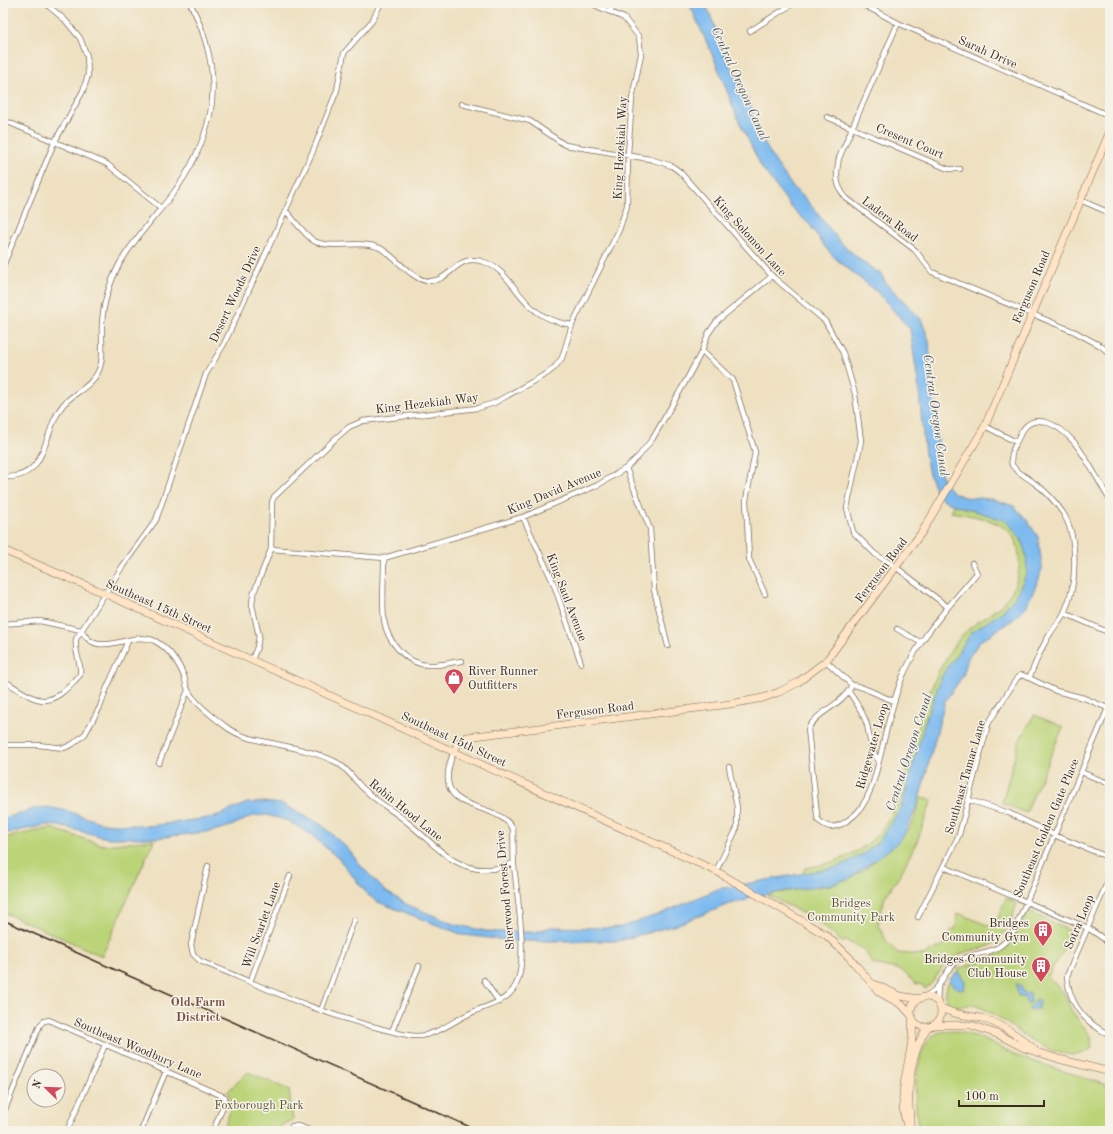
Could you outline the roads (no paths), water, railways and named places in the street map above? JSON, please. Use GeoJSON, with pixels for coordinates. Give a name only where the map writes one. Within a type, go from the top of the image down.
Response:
{"type":"FeatureCollection","features":[{"type":"Feature","properties":{"kind":"main road","name":"Ferguson Road"},"geometry":{"type":"LineString","coordinates":[[454,751],[459,742],[467,737],[735,703],[763,698],[797,683],[826,661],[897,568],[952,486],[985,426],[1031,314],[1110,131]]}},
{"type":"Feature","properties":{"kind":"main road","name":"Southeast 15th Street"},"geometry":{"type":"LineString","coordinates":[[3,550],[106,594],[716,871],[826,935],[839,946],[879,992],[902,1004],[912,1018]]}},
{"type":"Feature","properties":{"kind":"main road","name":"Southeast 15th Street"},"geometry":{"type":"LineString","coordinates":[[873,984],[900,996],[921,998]]}},
{"type":"Feature","properties":{"kind":"main road"},"geometry":{"type":"LineString","coordinates":[[910,1131],[904,1119],[903,1087],[913,1035],[912,1006],[921,998],[929,997],[955,1014],[994,1023],[1026,1042],[1036,1050]]}},
{"type":"Feature","properties":{"kind":"main road"},"geometry":{"type":"LineString","coordinates":[[935,1025],[941,1016],[939,1004]]}},
{"type":"Feature","properties":{"kind":"main road"},"geometry":{"type":"LineString","coordinates":[[912,1018],[919,1026],[927,1028],[935,1025],[972,1025],[997,1034],[1024,1048],[1036,1050],[1059,1059],[1110,1072]]}},
{"type":"Feature","properties":{"kind":"main road"},"geometry":{"type":"LineString","coordinates":[[910,1131],[909,1104],[912,1068],[916,1050],[927,1028]]}},
{"type":"Feature","properties":{"kind":"street"},"geometry":{"type":"LineString","coordinates":[[3,266],[54,143],[84,88],[88,75],[88,60],[84,46],[75,30],[45,3]]}},
{"type":"Feature","properties":{"kind":"street"},"geometry":{"type":"LineString","coordinates":[[3,477],[12,478],[24,474],[32,468],[42,456],[57,413],[64,404],[91,382],[98,372],[101,363],[102,323],[110,283],[120,262],[134,242],[180,183],[194,158],[208,124],[212,106],[212,79],[208,52],[200,25],[190,3]]}},
{"type":"Feature","properties":{"kind":"street","name":"Desert Woods Drive"},"geometry":{"type":"LineString","coordinates":[[3,680],[34,699],[46,702],[52,700],[72,684],[80,675],[81,670],[75,649],[76,639],[122,567],[156,520],[206,374],[224,344],[313,150],[337,90],[344,53],[372,20],[381,3]]}},
{"type":"Feature","properties":{"kind":"street","name":"King Hezekiah Way"},"geometry":{"type":"LineString","coordinates":[[252,660],[259,636],[252,605],[253,596],[271,549],[271,507],[274,497],[278,491],[349,427],[363,421],[478,408],[494,403],[556,367],[562,358],[572,325],[619,230],[627,206],[628,154],[632,99],[641,54],[639,38],[624,18],[590,3]]}},
{"type":"Feature","properties":{"kind":"street"},"geometry":{"type":"LineString","coordinates":[[610,12],[614,3]]}},
{"type":"Feature","properties":{"kind":"street"},"geometry":{"type":"LineString","coordinates":[[750,31],[794,3]]}},
{"type":"Feature","properties":{"kind":"street","name":"Sarah Drive"},"geometry":{"type":"LineString","coordinates":[[860,3],[898,23],[1110,116]]}},
{"type":"Feature","properties":{"kind":"street","name":"Ladera Road"},"geometry":{"type":"LineString","coordinates":[[898,23],[839,158],[836,178],[839,190],[846,198],[915,250],[932,272],[1075,332],[1101,346],[1110,354]]}},
{"type":"Feature","properties":{"kind":"street","name":"King Solomon Lane"},"geometry":{"type":"LineString","coordinates":[[462,104],[530,121],[565,145],[588,150],[628,154],[662,162],[680,172],[772,276],[825,322],[843,353],[855,394],[861,441],[848,508],[853,532],[875,554],[897,568]]}},
{"type":"Feature","properties":{"kind":"street","name":"Cresent Court"},"geometry":{"type":"LineString","coordinates":[[827,117],[948,168],[960,169]]}},
{"type":"Feature","properties":{"kind":"street"},"geometry":{"type":"LineString","coordinates":[[3,120],[54,143],[107,164],[161,208]]}},
{"type":"Feature","properties":{"kind":"street"},"geometry":{"type":"LineString","coordinates":[[1080,200],[1110,213]]}},
{"type":"Feature","properties":{"kind":"street"},"geometry":{"type":"LineString","coordinates":[[286,211],[303,228],[307,236],[315,241],[322,244],[367,244],[380,248],[393,256],[418,278],[427,280],[445,277],[460,262],[474,259],[486,262],[498,270],[536,311],[557,322],[572,325]]}},
{"type":"Feature","properties":{"kind":"street","name":"King David Avenue"},"geometry":{"type":"LineString","coordinates":[[271,549],[384,558],[523,517],[598,485],[626,468],[639,456],[653,438],[702,351],[708,334],[717,321],[772,276]]}},
{"type":"Feature","properties":{"kind":"street"},"geometry":{"type":"LineString","coordinates":[[702,351],[732,380],[755,452],[746,500],[749,559],[766,594]]}},
{"type":"Feature","properties":{"kind":"street"},"geometry":{"type":"LineString","coordinates":[[1109,709],[1084,698],[1056,691],[1029,678],[1049,634],[1064,613],[1074,581],[1073,545],[1068,524],[1063,514],[1046,492],[1014,469],[1011,460],[1016,442],[1025,426],[1032,421],[1044,422],[1065,433],[1074,442],[1110,500]]}},
{"type":"Feature","properties":{"kind":"street"},"geometry":{"type":"LineString","coordinates":[[985,426],[1016,442]]}},
{"type":"Feature","properties":{"kind":"street"},"geometry":{"type":"LineString","coordinates":[[626,468],[650,528],[654,590],[668,646]]}},
{"type":"Feature","properties":{"kind":"street","name":"King Saul Avenue"},"geometry":{"type":"LineString","coordinates":[[523,517],[553,582],[581,663]]}},
{"type":"Feature","properties":{"kind":"street"},"geometry":{"type":"LineString","coordinates":[[384,558],[384,620],[388,632],[401,652],[410,660],[429,665],[462,661]]}},
{"type":"Feature","properties":{"kind":"street","name":"Ridgewater Loop"},"geometry":{"type":"LineString","coordinates":[[852,685],[849,692],[835,706],[810,724],[808,729],[818,820],[828,827],[836,827],[850,819],[860,810],[874,782],[894,701],[902,679],[920,642],[948,606],[977,573],[972,563]]}},
{"type":"Feature","properties":{"kind":"street"},"geometry":{"type":"LineString","coordinates":[[897,568],[948,606]]}},
{"type":"Feature","properties":{"kind":"street"},"geometry":{"type":"LineString","coordinates":[[1064,613],[1110,633]]}},
{"type":"Feature","properties":{"kind":"street"},"geometry":{"type":"LineString","coordinates":[[3,624],[40,621],[81,630]]}},
{"type":"Feature","properties":{"kind":"street"},"geometry":{"type":"LineString","coordinates":[[897,629],[920,642]]}},
{"type":"Feature","properties":{"kind":"street","name":"Robin Hood Lane"},"geometry":{"type":"LineString","coordinates":[[81,630],[84,637],[99,644],[113,645],[144,637],[164,648],[174,658],[183,675],[188,690],[196,701],[236,734],[309,752],[336,762],[347,770],[367,793],[408,822],[454,862],[471,868],[491,870],[514,862]]}},
{"type":"Feature","properties":{"kind":"street"},"geometry":{"type":"LineString","coordinates":[[8,745],[38,745],[64,748],[73,744],[85,734],[97,714],[128,641]]}},
{"type":"Feature","properties":{"kind":"street"},"geometry":{"type":"LineString","coordinates":[[826,661],[852,685],[857,685],[870,692],[894,701]]}},
{"type":"Feature","properties":{"kind":"street","name":"Southeast Tamar Lane"},"geometry":{"type":"LineString","coordinates":[[918,917],[959,834],[988,724],[1017,678],[1021,675],[1029,678]]}},
{"type":"Feature","properties":{"kind":"street"},"geometry":{"type":"LineString","coordinates":[[160,763],[188,690]]}},
{"type":"Feature","properties":{"kind":"street"},"geometry":{"type":"LineString","coordinates":[[849,692],[858,704],[867,724],[872,753],[879,761]]}},
{"type":"Feature","properties":{"kind":"street","name":"Southeast Golden Gate Place"},"geometry":{"type":"LineString","coordinates":[[921,998],[938,987],[944,976],[956,963],[969,957],[992,951],[1007,942],[1014,931],[1025,902],[1109,709]]}},
{"type":"Feature","properties":{"kind":"street","name":"Sherwood Forest Drive"},"geometry":{"type":"LineString","coordinates":[[208,866],[191,945],[193,954],[200,961],[322,1011],[392,1031],[417,1036],[430,1034],[472,1012],[499,1002],[508,996],[517,981],[520,970],[521,929],[514,862],[513,829],[508,821],[496,814],[468,805],[459,800],[454,794],[450,787],[449,779],[450,762],[454,751]]}},
{"type":"Feature","properties":{"kind":"street"},"geometry":{"type":"LineString","coordinates":[[716,871],[737,828],[737,807],[729,767]]}},
{"type":"Feature","properties":{"kind":"street"},"geometry":{"type":"LineString","coordinates":[[1081,772],[1110,784]]}},
{"type":"Feature","properties":{"kind":"street"},"geometry":{"type":"LineString","coordinates":[[969,800],[1009,813],[1054,835],[1110,858]]}},
{"type":"Feature","properties":{"kind":"street"},"geometry":{"type":"LineString","coordinates":[[944,867],[1088,928],[1104,939],[1110,946]]}},
{"type":"Feature","properties":{"kind":"street","name":"Will Scarlet Lane"},"geometry":{"type":"LineString","coordinates":[[250,982],[290,876]]}},
{"type":"Feature","properties":{"kind":"street","name":"Sotra Loop"},"geometry":{"type":"LineString","coordinates":[[1110,876],[1067,976],[1068,989],[1074,1003],[1088,1020],[1110,1035]]}},
{"type":"Feature","properties":{"kind":"street"},"geometry":{"type":"LineString","coordinates":[[322,1011],[354,920]]}},
{"type":"Feature","properties":{"kind":"street"},"geometry":{"type":"LineString","coordinates":[[392,1031],[419,966]]}},
{"type":"Feature","properties":{"kind":"street"},"geometry":{"type":"LineString","coordinates":[[484,980],[499,1002]]}},
{"type":"Feature","properties":{"kind":"street"},"geometry":{"type":"LineString","coordinates":[[938,987],[939,1004]]}},
{"type":"Feature","properties":{"kind":"street","name":"Southeast Woodbury Lane"},"geometry":{"type":"LineString","coordinates":[[3,1114],[40,1025],[44,1021],[49,1020],[225,1097],[224,1104],[213,1131]]}},
{"type":"Feature","properties":{"kind":"street"},"geometry":{"type":"LineString","coordinates":[[67,1131],[105,1045]]}},
{"type":"Feature","properties":{"kind":"street"},"geometry":{"type":"LineString","coordinates":[[141,1131],[166,1071]]}},
{"type":"Feature","properties":{"kind":"street"},"geometry":{"type":"LineString","coordinates":[[291,1128],[299,1126],[311,1131]]}},
{"type":"Feature","properties":{"kind":"water"},"geometry":{"type":"Polygon","coordinates":[[[689,3],[705,3],[725,56],[749,101],[753,112],[755,126],[774,160],[794,189],[804,197],[841,243],[864,263],[881,274],[886,283],[921,319],[929,340],[931,378],[938,426],[938,464],[944,483],[954,493],[964,497],[991,499],[1014,506],[1027,520],[1038,537],[1042,566],[1039,579],[1026,607],[1014,619],[980,641],[968,658],[963,676],[945,701],[918,804],[904,835],[894,846],[849,879],[832,884],[750,897],[747,900],[730,904],[676,925],[618,941],[514,941],[463,935],[378,902],[368,895],[339,859],[310,834],[288,821],[267,815],[253,816],[231,826],[213,831],[156,838],[107,838],[60,826],[46,825],[3,834],[3,819],[33,809],[47,807],[68,811],[102,823],[149,826],[215,817],[247,803],[263,802],[282,804],[322,825],[348,849],[361,866],[385,891],[408,905],[454,924],[485,931],[503,932],[535,932],[551,927],[621,927],[660,914],[718,889],[838,867],[865,853],[879,841],[901,808],[926,718],[942,676],[972,632],[1002,612],[1016,596],[1027,572],[1026,555],[1021,539],[1007,521],[949,503],[938,496],[929,474],[925,455],[918,382],[910,329],[877,292],[836,259],[825,247],[810,225],[792,208],[762,168],[737,117],[716,63],[689,3]]]}},
{"type":"Feature","properties":{"kind":"water"},"geometry":{"type":"Polygon","coordinates":[[[958,972],[965,981],[964,989],[955,987],[949,980],[958,972]]]}},
{"type":"Feature","properties":{"kind":"water"},"geometry":{"type":"Polygon","coordinates":[[[1016,984],[1020,985],[1024,993],[1027,994],[1030,992],[1031,1003],[1027,1004],[1025,998],[1018,996],[1016,984]]]}},
{"type":"Feature","properties":{"kind":"water"},"geometry":{"type":"Polygon","coordinates":[[[1036,999],[1039,1000],[1038,1009],[1029,1010],[1029,1007],[1033,1006],[1036,999]]]}},
{"type":"Feature","properties":{"kind":"railway"},"geometry":{"type":"LineString","coordinates":[[3,920],[479,1131]]}},
{"type":"Feature","properties":{"kind":"place","name":"River Runner Outfitters"},"geometry":{"type":"Point","coordinates":[454,695]}},
{"type":"Feature","properties":{"kind":"place","name":"Bridges Community Gym"},"geometry":{"type":"Point","coordinates":[1043,947]}},
{"type":"Feature","properties":{"kind":"place","name":"Bridges Community Club House"},"geometry":{"type":"Point","coordinates":[1041,983]}},
{"type":"Feature","properties":{"kind":"district","name":"Old Farm District"},"geometry":{"type":"Point","coordinates":[198,1008]}},
{"type":"Feature","properties":{"kind":"water label","name":"Central Oregon Canal"},"geometry":{"type":"Point","coordinates":[741,83]}},
{"type":"Feature","properties":{"kind":"water label","name":"Central Oregon Canal"},"geometry":{"type":"Point","coordinates":[937,415]}},
{"type":"Feature","properties":{"kind":"water label","name":"Central Oregon Canal"},"geometry":{"type":"Point","coordinates":[908,752]}},
{"type":"Feature","properties":{"kind":"park label","name":"Bridges Community Park"},"geometry":{"type":"Point","coordinates":[851,910]}},
{"type":"Feature","properties":{"kind":"park label","name":"Foxborough Park"},"geometry":{"type":"Point","coordinates":[259,1105]}}]}
